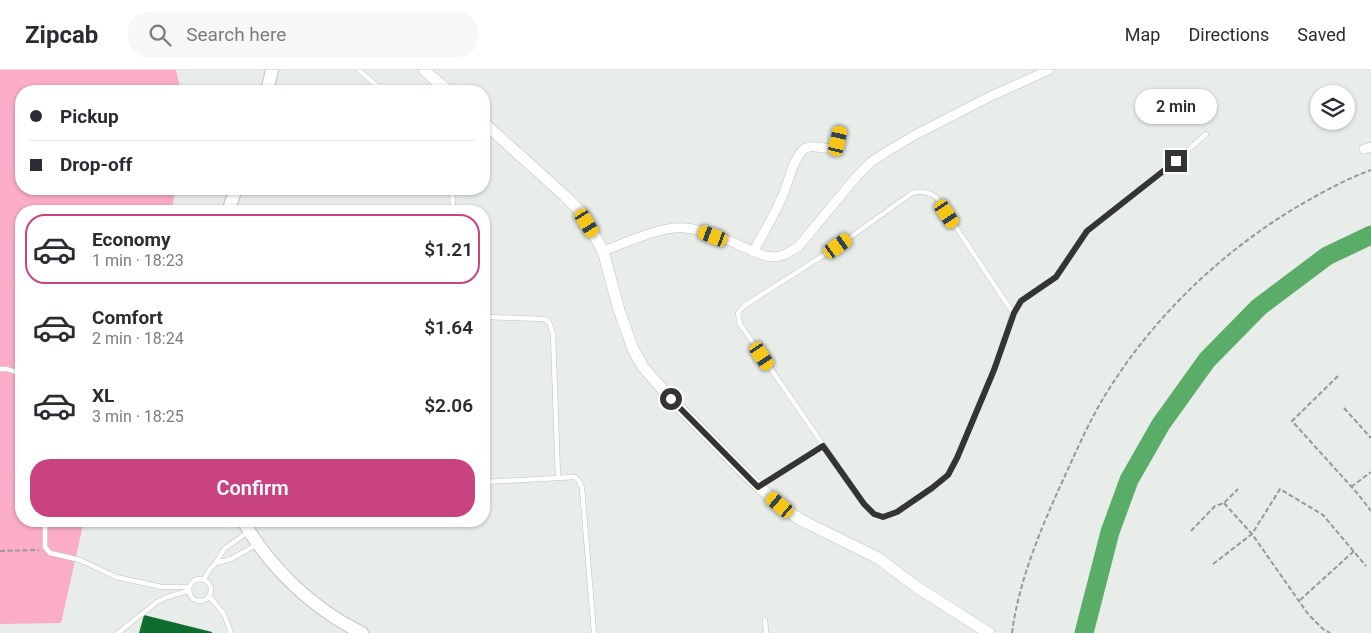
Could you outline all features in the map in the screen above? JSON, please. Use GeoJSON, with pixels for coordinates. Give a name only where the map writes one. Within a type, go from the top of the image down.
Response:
{"type":"FeatureCollection","features":[{"type":"Feature","properties":{"kind":"main road"},"geometry":{"type":"LineString","coordinates":[[269,85],[272,70]]}},
{"type":"Feature","properties":{"kind":"main road"},"geometry":{"type":"LineString","coordinates":[[247,527],[278,570],[301,592],[326,612],[362,633]]}},
{"type":"Feature","properties":{"kind":"street"},"geometry":{"type":"LineString","coordinates":[[424,70],[441,85]]}},
{"type":"Feature","properties":{"kind":"street"},"geometry":{"type":"LineString","coordinates":[[603,251],[645,236],[666,230],[683,228],[699,230],[765,256],[776,257],[786,254],[798,247],[839,196],[871,162],[915,135],[987,98],[1049,70]]}},
{"type":"Feature","properties":{"kind":"street"},"geometry":{"type":"LineString","coordinates":[[490,128],[582,213],[603,251],[619,310],[633,349],[643,367],[671,399],[758,487],[801,520],[878,558],[918,588],[989,633]]}},
{"type":"Feature","properties":{"kind":"street"},"geometry":{"type":"LineString","coordinates":[[753,252],[783,197],[795,163],[802,151],[808,147],[831,149],[835,147],[840,130]]}},
{"type":"Feature","properties":{"kind":"lane"},"geometry":{"type":"LineString","coordinates":[[359,70],[376,85]]}},
{"type":"Feature","properties":{"kind":"lane"},"geometry":{"type":"LineString","coordinates":[[1014,313],[936,197],[929,192],[921,191],[912,194],[838,246],[744,306],[738,313],[740,324],[864,504],[874,514],[883,517],[897,512],[948,475],[994,370],[1014,313],[1021,301],[1056,277],[1087,231],[1176,161],[1206,134]]}},
{"type":"Feature","properties":{"kind":"lane"},"geometry":{"type":"LineString","coordinates":[[490,317],[544,319],[551,326],[553,334],[558,478]]}},
{"type":"Feature","properties":{"kind":"lane"},"geometry":{"type":"LineString","coordinates":[[0,369],[15,372]]}},
{"type":"Feature","properties":{"kind":"lane"},"geometry":{"type":"LineString","coordinates":[[758,487],[823,446]]}},
{"type":"Feature","properties":{"kind":"lane"},"geometry":{"type":"LineString","coordinates":[[490,482],[575,477],[579,481],[582,488],[594,633]]}},
{"type":"Feature","properties":{"kind":"lane"},"geometry":{"type":"LineString","coordinates":[[46,527],[46,550],[50,553],[80,560],[116,577],[162,587],[188,589]]}},
{"type":"Feature","properties":{"kind":"lane"},"geometry":{"type":"LineString","coordinates":[[204,579],[224,549],[245,527]]}},
{"type":"Feature","properties":{"kind":"lane"},"geometry":{"type":"LineString","coordinates":[[216,563],[231,559],[258,544]]}},
{"type":"Feature","properties":{"kind":"lane"},"geometry":{"type":"LineString","coordinates":[[118,633],[157,602],[167,596],[188,589],[190,584],[196,579],[204,579],[211,588],[207,599],[199,601],[192,598],[188,589]]}},
{"type":"Feature","properties":{"kind":"lane"},"geometry":{"type":"LineString","coordinates":[[209,596],[224,614],[231,633]]}},
{"type":"Feature","properties":{"kind":"lane"},"geometry":{"type":"LineString","coordinates":[[765,620],[766,633]]}},
{"type":"Feature","properties":{"kind":"path"},"geometry":{"type":"LineString","coordinates":[[1012,633],[1026,574],[1046,517],[1104,398],[1139,347],[1170,310],[1207,272],[1246,241],[1298,206],[1351,177],[1371,170]]}},
{"type":"Feature","properties":{"kind":"path"},"geometry":{"type":"LineString","coordinates":[[1338,376],[1292,421],[1371,511]]}},
{"type":"Feature","properties":{"kind":"path"},"geometry":{"type":"LineString","coordinates":[[1344,408],[1371,438]]}},
{"type":"Feature","properties":{"kind":"path"},"geometry":{"type":"LineString","coordinates":[[1351,487],[1371,472]]}},
{"type":"Feature","properties":{"kind":"path"},"geometry":{"type":"LineString","coordinates":[[1191,531],[1215,506],[1224,503],[1238,488]]}},
{"type":"Feature","properties":{"kind":"path"},"geometry":{"type":"LineString","coordinates":[[1213,564],[1252,534],[1280,489],[1323,515],[1366,566]]}},
{"type":"Feature","properties":{"kind":"path"},"geometry":{"type":"LineString","coordinates":[[1224,503],[1252,534],[1308,614],[1330,633]]}},
{"type":"Feature","properties":{"kind":"path"},"geometry":{"type":"LineString","coordinates":[[0,551],[46,550]]}},
{"type":"Feature","properties":{"kind":"path"},"geometry":{"type":"LineString","coordinates":[[1299,601],[1354,551]]}},
{"type":"Feature","properties":{"kind":"shaded area"},"geometry":{"type":"Polygon","coordinates":[[[0,70],[176,70],[180,85],[15,85],[15,195],[174,195],[173,205],[15,205],[15,527],[83,527],[61,623],[0,624],[0,70]]]}},
{"type":"Feature","properties":{"kind":"building"},"geometry":{"type":"Polygon","coordinates":[[[144,615],[212,632],[212,633],[139,633],[144,615]]]}},
{"type":"Feature","properties":{"kind":"waterway"},"geometry":{"type":"LineString","coordinates":[[1084,633],[1110,532],[1129,480],[1161,424],[1207,360],[1259,307],[1327,256],[1371,235]]}},
{"type":"Feature","properties":{"kind":"route"},"geometry":{"type":"LineString","coordinates":[[671,399],[758,487],[823,446],[864,504],[874,514],[883,517],[897,512],[948,475],[994,370],[1014,313],[1021,301],[1056,277],[1087,231],[1176,161]]}}]}
